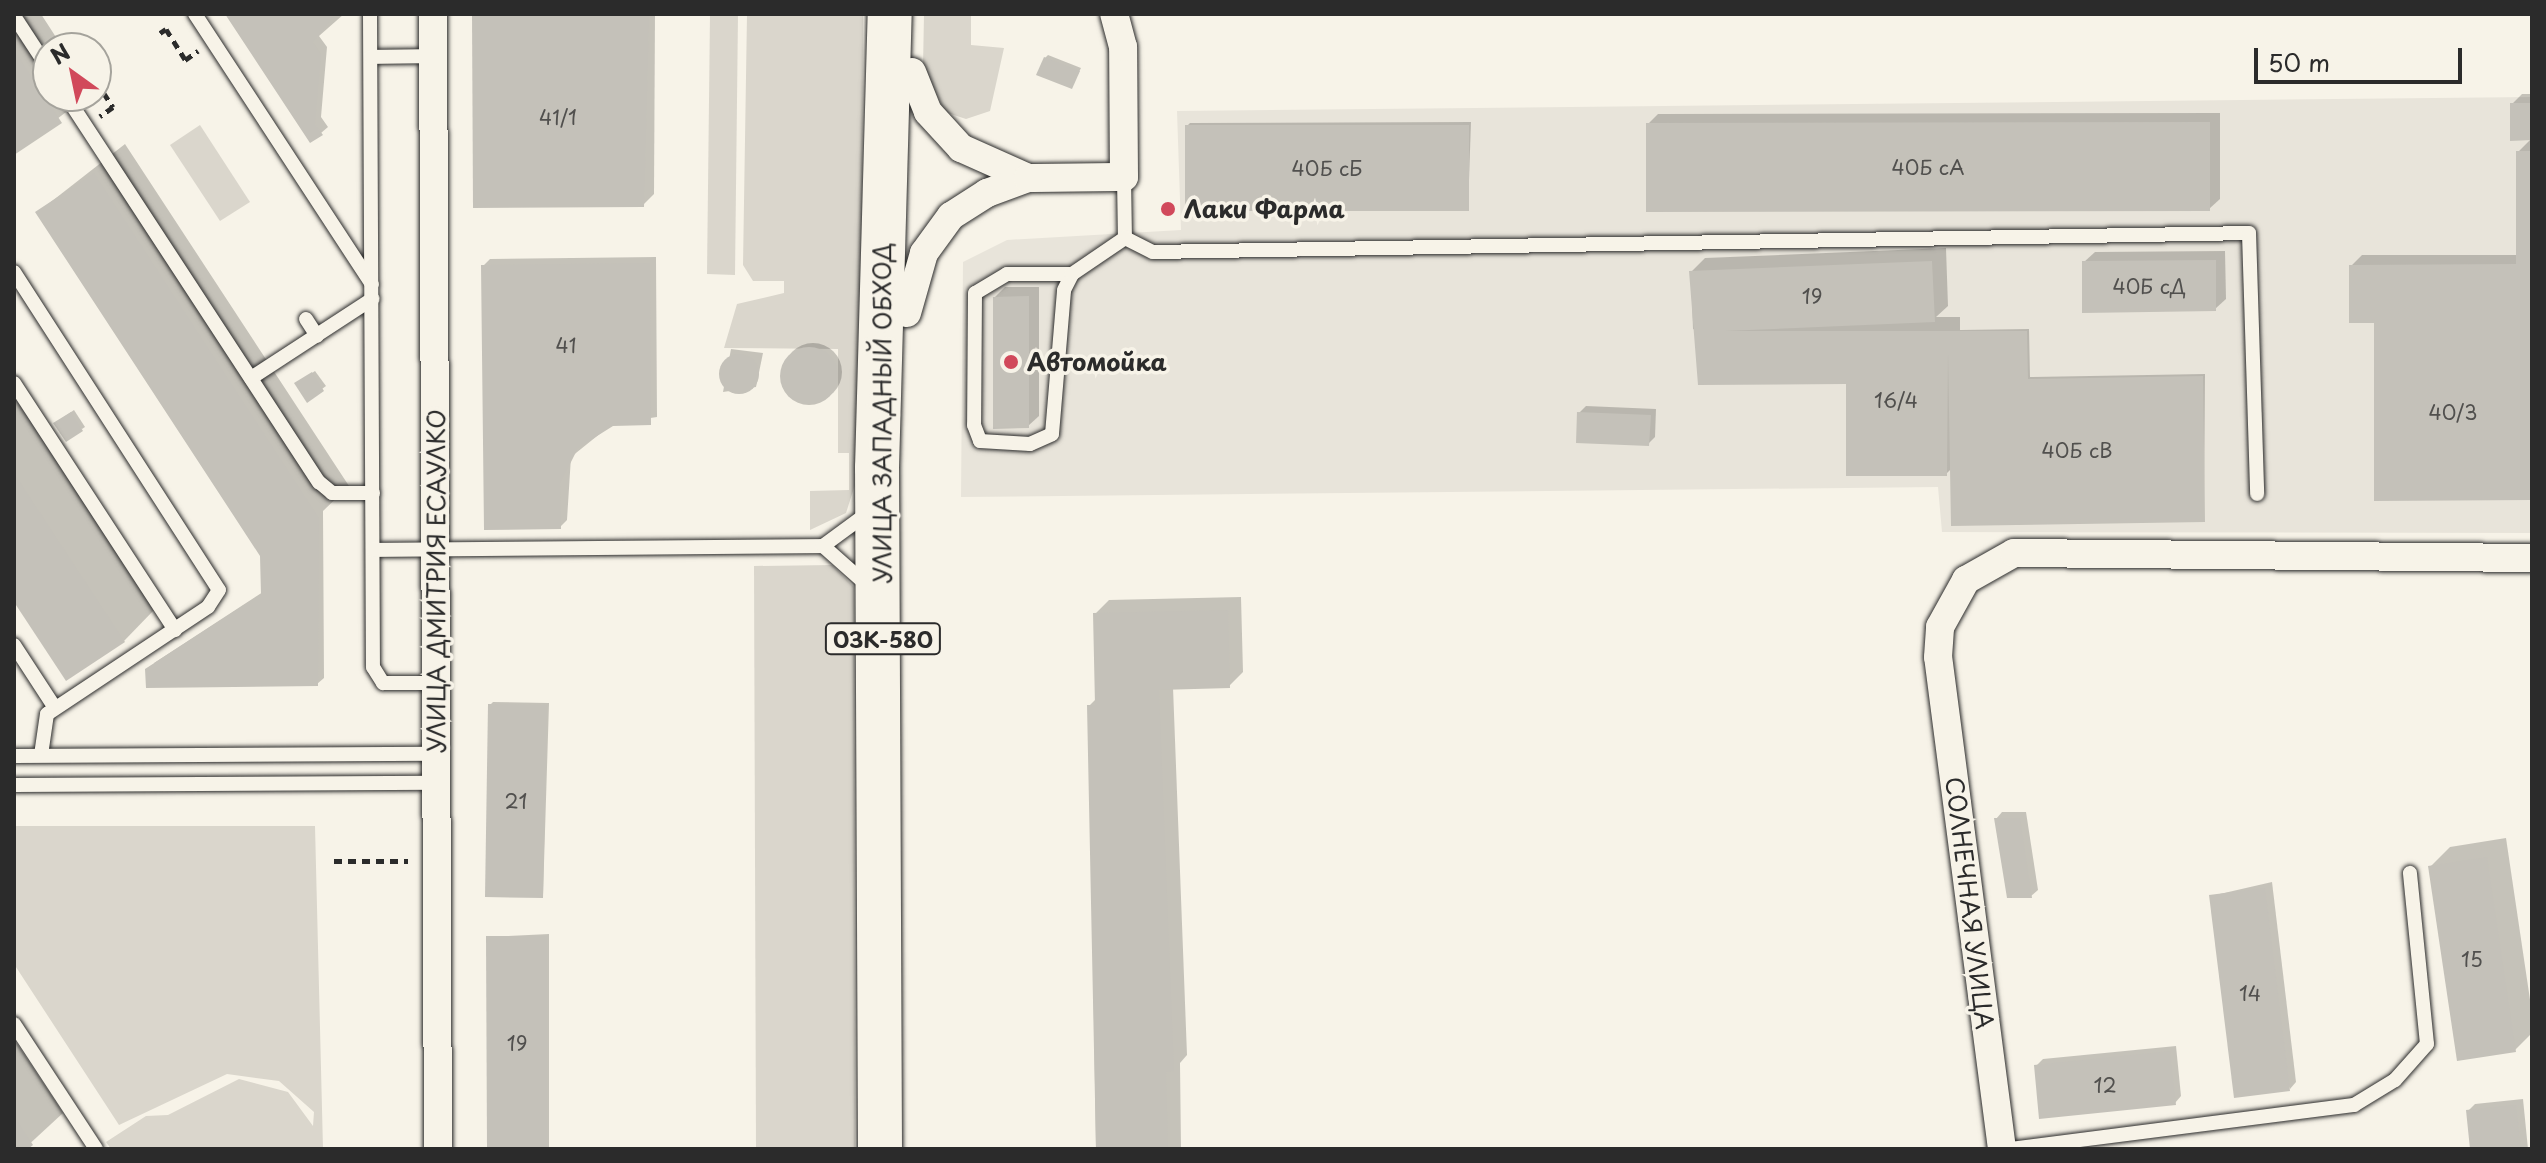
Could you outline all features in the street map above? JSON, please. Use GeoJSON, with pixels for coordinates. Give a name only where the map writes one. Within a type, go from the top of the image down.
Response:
{"type":"FeatureCollection","features":[{"type":"Feature","properties":{"kind":"highway","name":"УЛИЦА ЗАПАДНЫЙ ОБХОД"},"geometry":{"type":"LineString","coordinates":[[880,1149],[882,611],[879,496],[890,14]]}},
{"type":"Feature","properties":{"kind":"highway","name":"УЛИЦА ЗАПАДНЫЙ ОБХОД"},"geometry":{"type":"LineString","coordinates":[[909,1149],[907,313],[912,14]]}},
{"type":"Feature","properties":{"kind":"street","name":"УЛИЦА ДМИТРИЯ ЕСАУЛКО"},"geometry":{"type":"LineString","coordinates":[[433,14],[438,1149]]}},
{"type":"Feature","properties":{"kind":"street"},"geometry":{"type":"LineString","coordinates":[[912,72],[928,112],[961,148],[1028,178],[1124,177],[1123,47],[1114,14]]}},
{"type":"Feature","properties":{"kind":"street"},"geometry":{"type":"LineString","coordinates":[[907,313],[924,253],[951,216],[1028,178]]}},
{"type":"Feature","properties":{"kind":"street","name":"СОЛНЕЧНАЯ УЛИЦА"},"geometry":{"type":"LineString","coordinates":[[2002,1149],[1938,657],[1940,627],[1966,580],[2014,553],[2532,558]]}},
{"type":"Feature","properties":{"kind":"lane"},"geometry":{"type":"LineString","coordinates":[[195,14],[372,292]]}},
{"type":"Feature","properties":{"kind":"lane"},"geometry":{"type":"LineString","coordinates":[[360,14],[370,30]]}},
{"type":"Feature","properties":{"kind":"lane"},"geometry":{"type":"LineString","coordinates":[[370,14],[376,676],[392,684],[436,683]]}},
{"type":"Feature","properties":{"kind":"lane"},"geometry":{"type":"LineString","coordinates":[[14,16],[32,44]]}},
{"type":"Feature","properties":{"kind":"lane"},"geometry":{"type":"LineString","coordinates":[[371,57],[433,56]]}},
{"type":"Feature","properties":{"kind":"lane"},"geometry":{"type":"LineString","coordinates":[[76,112],[325,489],[373,493]]}},
{"type":"Feature","properties":{"kind":"lane"},"geometry":{"type":"LineString","coordinates":[[1124,177],[1125,238]]}},
{"type":"Feature","properties":{"kind":"lane"},"geometry":{"type":"LineString","coordinates":[[1125,238],[1153,252],[2249,233],[2257,494]]}},
{"type":"Feature","properties":{"kind":"lane"},"geometry":{"type":"LineString","coordinates":[[1072,274],[1007,274],[975,293],[974,425],[980,441],[1030,444],[1052,434],[1059,419],[1064,290],[1072,274],[1125,238]]}},
{"type":"Feature","properties":{"kind":"lane"},"geometry":{"type":"LineString","coordinates":[[14,272],[216,580],[216,601],[41,720],[41,755]]}},
{"type":"Feature","properties":{"kind":"lane"},"geometry":{"type":"LineString","coordinates":[[251,378],[317,336],[372,292]]}},
{"type":"Feature","properties":{"kind":"lane"},"geometry":{"type":"LineString","coordinates":[[306,319],[317,336]]}},
{"type":"Feature","properties":{"kind":"lane"},"geometry":{"type":"LineString","coordinates":[[14,383],[175,630]]}},
{"type":"Feature","properties":{"kind":"lane"},"geometry":{"type":"LineString","coordinates":[[823,546],[879,496]]}},
{"type":"Feature","properties":{"kind":"lane"},"geometry":{"type":"LineString","coordinates":[[373,550],[823,546],[858,572],[882,611]]}},
{"type":"Feature","properties":{"kind":"lane"},"geometry":{"type":"LineString","coordinates":[[14,645],[55,708]]}},
{"type":"Feature","properties":{"kind":"lane"},"geometry":{"type":"LineString","coordinates":[[14,756],[436,754]]}},
{"type":"Feature","properties":{"kind":"lane"},"geometry":{"type":"LineString","coordinates":[[14,785],[437,783]]}},
{"type":"Feature","properties":{"kind":"lane"},"geometry":{"type":"LineString","coordinates":[[2010,1149],[2354,1105],[2395,1080],[2427,1044],[2410,873]]}},
{"type":"Feature","properties":{"kind":"lane"},"geometry":{"type":"LineString","coordinates":[[14,1024],[96,1149]]}},
{"type":"Feature","properties":{"kind":"path"},"geometry":{"type":"LineString","coordinates":[[160,33],[166,29],[185,60]]}},
{"type":"Feature","properties":{"kind":"path"},"geometry":{"type":"LineString","coordinates":[[334,861],[408,861]]}},
{"type":"Feature","properties":{"kind":"shaded area"},"geometry":{"type":"Polygon","coordinates":[[[710,14],[738,14],[735,275],[707,274],[710,14]]]}},
{"type":"Feature","properties":{"kind":"shaded area"},"geometry":{"type":"Polygon","coordinates":[[[747,14],[863,14],[861,466],[846,513],[810,530],[810,491],[849,490],[849,453],[838,453],[838,349],[724,348],[737,304],[784,293],[784,281],[753,281],[743,265],[747,14]]]}},
{"type":"Feature","properties":{"kind":"shaded area"},"geometry":{"type":"Polygon","coordinates":[[[924,14],[971,14],[971,45],[1004,48],[990,111],[966,119],[945,112],[923,67],[924,14]]]}},
{"type":"Feature","properties":{"kind":"shaded area"},"geometry":{"type":"Polygon","coordinates":[[[2532,97],[2532,533],[1942,532],[1938,487],[961,497],[963,262],[1007,240],[1181,230],[1177,111],[2532,97]]]}},
{"type":"Feature","properties":{"kind":"shaded area"},"geometry":{"type":"Polygon","coordinates":[[[200,125],[250,202],[220,221],[170,145],[200,125]]]}},
{"type":"Feature","properties":{"kind":"shaded area"},"geometry":{"type":"Polygon","coordinates":[[[832,565],[854,587],[855,1149],[756,1149],[754,566],[832,565]]]}},
{"type":"Feature","properties":{"kind":"shaded area"},"geometry":{"type":"Polygon","coordinates":[[[14,826],[315,826],[323,1149],[111,1149],[106,1142],[146,1116],[168,1115],[239,1079],[288,1092],[313,1126],[314,1112],[279,1081],[227,1074],[119,1125],[14,964],[14,826]]]}},
{"type":"Feature","properties":{"kind":"building"},"geometry":{"type":"Polygon","coordinates":[[[225,14],[336,14],[313,42],[321,54],[315,124],[323,135],[310,143],[225,14]]]}},
{"type":"Feature","properties":{"kind":"building"},"geometry":{"type":"Polygon","coordinates":[[[472,14],[649,14],[644,207],[473,208],[472,14]]]}},
{"type":"Feature","properties":{"kind":"building"},"geometry":{"type":"Polygon","coordinates":[[[14,50],[32,77],[32,112],[55,112],[62,123],[14,155],[14,50]]]}},
{"type":"Feature","properties":{"kind":"building"},"geometry":{"type":"Polygon","coordinates":[[[1044,57],[1080,71],[1072,89],[1036,75],[1044,57]]]}},
{"type":"Feature","properties":{"kind":"building"},"geometry":{"type":"Polygon","coordinates":[[[2510,103],[2532,103],[2532,140],[2510,141],[2510,103]]]}},
{"type":"Feature","properties":{"kind":"building"},"geometry":{"type":"Polygon","coordinates":[[[2210,122],[2210,211],[1646,212],[1646,123],[2210,122]]]}},
{"type":"Feature","properties":{"kind":"building"},"geometry":{"type":"Polygon","coordinates":[[[1185,125],[1469,125],[1469,211],[1185,211],[1185,125]]]}},
{"type":"Feature","properties":{"kind":"building"},"geometry":{"type":"Polygon","coordinates":[[[2516,151],[2532,151],[2532,500],[2374,501],[2374,323],[2349,323],[2349,265],[2516,264],[2516,151]]]}},
{"type":"Feature","properties":{"kind":"building"},"geometry":{"type":"Polygon","coordinates":[[[94,173],[319,518],[318,686],[146,688],[145,669],[261,594],[260,556],[35,212],[94,173]]]}},
{"type":"Feature","properties":{"kind":"building"},"geometry":{"type":"Polygon","coordinates":[[[2216,260],[2216,311],[2082,313],[2082,261],[2216,260]]]}},
{"type":"Feature","properties":{"kind":"building"},"geometry":{"type":"Polygon","coordinates":[[[1932,261],[1935,322],[1725,331],[2027,331],[2028,379],[2203,376],[2205,522],[1951,526],[1948,353],[1947,476],[1846,476],[1846,384],[1698,385],[1689,271],[1932,261]]]}},
{"type":"Feature","properties":{"kind":"building"},"geometry":{"type":"Polygon","coordinates":[[[650,263],[651,425],[613,426],[578,448],[560,484],[561,529],[484,530],[481,265],[650,263]]]}},
{"type":"Feature","properties":{"kind":"building","name":"Автомойка"},"geometry":{"type":"Polygon","coordinates":[[[1029,296],[1029,428],[993,429],[993,297],[1029,296]]]}},
{"type":"Feature","properties":{"kind":"building"},"geometry":{"type":"Polygon","coordinates":[[[809,347],[830,355],[838,376],[830,397],[809,405],[788,397],[780,376],[788,355],[809,347]]]}},
{"type":"Feature","properties":{"kind":"building"},"geometry":{"type":"Polygon","coordinates":[[[739,354],[753,360],[759,374],[753,388],[739,394],[725,388],[719,374],[725,360],[739,354]]]}},
{"type":"Feature","properties":{"kind":"building"},"geometry":{"type":"Polygon","coordinates":[[[312,372],[324,391],[307,403],[294,383],[312,372]]]}},
{"type":"Feature","properties":{"kind":"building"},"geometry":{"type":"Polygon","coordinates":[[[71,412],[83,431],[66,442],[53,423],[71,412]]]}},
{"type":"Feature","properties":{"kind":"building"},"geometry":{"type":"Polygon","coordinates":[[[1577,412],[1651,415],[1649,446],[1576,443],[1577,412]]]}},
{"type":"Feature","properties":{"kind":"building"},"geometry":{"type":"Polygon","coordinates":[[[14,473],[125,642],[66,681],[14,602],[14,473]]]}},
{"type":"Feature","properties":{"kind":"building"},"geometry":{"type":"Polygon","coordinates":[[[1228,610],[1230,688],[1159,690],[1174,1071],[1166,1072],[1168,1149],[1096,1149],[1087,705],[1095,705],[1093,613],[1228,610]]]}},
{"type":"Feature","properties":{"kind":"building"},"geometry":{"type":"Polygon","coordinates":[[[488,704],[547,705],[543,898],[485,897],[488,704]]]}},
{"type":"Feature","properties":{"kind":"building"},"geometry":{"type":"Polygon","coordinates":[[[1994,818],[2020,818],[2032,898],[2007,898],[1994,818]]]}},
{"type":"Feature","properties":{"kind":"building"},"geometry":{"type":"Polygon","coordinates":[[[2487,857],[2516,1052],[2457,1061],[2428,866],[2487,857]]]}},
{"type":"Feature","properties":{"kind":"building"},"geometry":{"type":"Polygon","coordinates":[[[2265,888],[2290,1091],[2234,1098],[2209,895],[2265,888]]]}},
{"type":"Feature","properties":{"kind":"building"},"geometry":{"type":"Polygon","coordinates":[[[486,936],[547,936],[547,1149],[487,1149],[486,936]]]}},
{"type":"Feature","properties":{"kind":"building"},"geometry":{"type":"Polygon","coordinates":[[[2170,1051],[2176,1105],[2039,1119],[2034,1065],[2170,1051]]]}},
{"type":"Feature","properties":{"kind":"building"},"geometry":{"type":"Polygon","coordinates":[[[2516,1105],[2521,1149],[2470,1149],[2466,1110],[2516,1105]]]}},
{"type":"Feature","properties":{"kind":"building"},"geometry":{"type":"Polygon","coordinates":[[[14,1116],[33,1145],[28,1149],[14,1149],[14,1116]]]}},
{"type":"Feature","properties":{"kind":"place","name":"Лаки Фарма"},"geometry":{"type":"Point","coordinates":[1168,209]}},
{"type":"Feature","properties":{"kind":"place","name":"Автомойка"},"geometry":{"type":"Point","coordinates":[1011,362]}}]}
